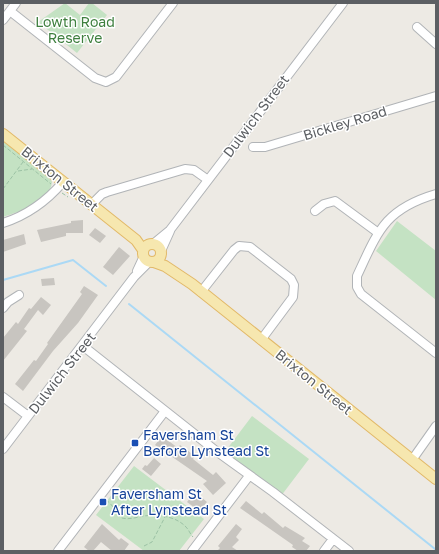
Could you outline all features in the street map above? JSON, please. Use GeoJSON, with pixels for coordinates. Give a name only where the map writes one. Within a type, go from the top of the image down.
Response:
{"type":"FeatureCollection","features":[{"type":"Feature","properties":{"kind":"main road","name":"Brixton Street"},"geometry":{"type":"LineString","coordinates":[[3,134],[436,479]]}},
{"type":"Feature","properties":{"kind":"street"},"geometry":{"type":"LineString","coordinates":[[3,20],[16,3]]}},
{"type":"Feature","properties":{"kind":"street"},"geometry":{"type":"LineString","coordinates":[[10,11],[95,78],[106,82],[116,77],[173,3]]}},
{"type":"Feature","properties":{"kind":"street","name":"Dulwich Street"},"geometry":{"type":"LineString","coordinates":[[3,449],[343,3]]}},
{"type":"Feature","properties":{"kind":"street"},"geometry":{"type":"LineString","coordinates":[[417,26],[436,44]]}},
{"type":"Feature","properties":{"kind":"street","name":"Bickley Road"},"geometry":{"type":"LineString","coordinates":[[253,147],[265,146],[436,96]]}},
{"type":"Feature","properties":{"kind":"street"},"geometry":{"type":"LineString","coordinates":[[91,204],[102,194],[107,192],[185,169],[194,170],[208,180]]}},
{"type":"Feature","properties":{"kind":"street"},"geometry":{"type":"LineString","coordinates":[[3,223],[33,210],[47,199],[63,182]]}},
{"type":"Feature","properties":{"kind":"street"},"geometry":{"type":"LineString","coordinates":[[436,194],[416,200],[401,208],[377,232],[357,276],[358,288],[361,294],[436,353]]}},
{"type":"Feature","properties":{"kind":"street"},"geometry":{"type":"LineString","coordinates":[[315,211],[324,204],[334,201],[377,232]]}},
{"type":"Feature","properties":{"kind":"street"},"geometry":{"type":"LineString","coordinates":[[201,292],[234,250],[239,246],[250,247],[291,280],[294,285],[293,297],[261,340]]}},
{"type":"Feature","properties":{"kind":"street"},"geometry":{"type":"LineString","coordinates":[[3,308],[8,302],[19,295]]}},
{"type":"Feature","properties":{"kind":"street"},"geometry":{"type":"LineString","coordinates":[[83,346],[249,476],[273,492],[349,551]]}},
{"type":"Feature","properties":{"kind":"street"},"geometry":{"type":"LineString","coordinates":[[3,397],[28,416]]}},
{"type":"Feature","properties":{"kind":"street"},"geometry":{"type":"LineString","coordinates":[[58,551],[165,410]]}},
{"type":"Feature","properties":{"kind":"street"},"geometry":{"type":"LineString","coordinates":[[412,460],[436,426]]}},
{"type":"Feature","properties":{"kind":"street"},"geometry":{"type":"LineString","coordinates":[[192,551],[249,476]]}},
{"type":"Feature","properties":{"kind":"street"},"geometry":{"type":"LineString","coordinates":[[324,551],[334,539]]}},
{"type":"Feature","properties":{"kind":"path"},"geometry":{"type":"LineString","coordinates":[[3,146],[52,185]]}},
{"type":"Feature","properties":{"kind":"path"},"geometry":{"type":"LineString","coordinates":[[3,189],[24,162]]}},
{"type":"Feature","properties":{"kind":"path"},"geometry":{"type":"LineString","coordinates":[[17,171],[33,169]]}},
{"type":"Feature","properties":{"kind":"path"},"geometry":{"type":"LineString","coordinates":[[103,498],[115,507],[118,516],[122,518],[136,519],[153,516],[165,517],[181,523],[195,538]]}},
{"type":"Feature","properties":{"kind":"path"},"geometry":{"type":"LineString","coordinates":[[144,546],[152,542],[165,517]]}},
{"type":"Feature","properties":{"kind":"green space","name":"Lowth Road Reserve"},"geometry":{"type":"Polygon","coordinates":[[[65,3],[80,15],[89,3],[92,3],[107,15],[77,53],[38,22],[65,3]]]}},
{"type":"Feature","properties":{"kind":"green space"},"geometry":{"type":"Polygon","coordinates":[[[3,141],[49,177],[52,182],[50,189],[40,201],[25,209],[3,217],[3,141]]]}},
{"type":"Feature","properties":{"kind":"green space"},"geometry":{"type":"Polygon","coordinates":[[[397,221],[436,251],[436,300],[376,251],[397,221]]]}},
{"type":"Feature","properties":{"kind":"green space"},"geometry":{"type":"Polygon","coordinates":[[[252,416],[309,459],[281,496],[224,453],[252,416]]]}},
{"type":"Feature","properties":{"kind":"green space"},"geometry":{"type":"Polygon","coordinates":[[[134,466],[204,519],[179,551],[144,551],[96,515],[134,466]]]}},
{"type":"Feature","properties":{"kind":"building"},"geometry":{"type":"Polygon","coordinates":[[[83,220],[83,233],[66,233],[66,236],[41,242],[37,230],[71,223],[71,221],[83,220]]]}},
{"type":"Feature","properties":{"kind":"building"},"geometry":{"type":"Polygon","coordinates":[[[95,228],[106,236],[100,243],[89,235],[95,228]]]}},
{"type":"Feature","properties":{"kind":"building"},"geometry":{"type":"Polygon","coordinates":[[[24,234],[26,244],[3,252],[3,240],[24,234]]]}},
{"type":"Feature","properties":{"kind":"building"},"geometry":{"type":"Polygon","coordinates":[[[119,247],[130,256],[113,275],[103,267],[119,247]]]}},
{"type":"Feature","properties":{"kind":"building"},"geometry":{"type":"Polygon","coordinates":[[[54,278],[55,285],[42,286],[41,279],[54,278]]]}},
{"type":"Feature","properties":{"kind":"building"},"geometry":{"type":"Polygon","coordinates":[[[84,286],[98,295],[78,323],[53,351],[23,391],[15,384],[34,360],[36,361],[48,344],[47,343],[82,294],[80,292],[84,286]]]}},
{"type":"Feature","properties":{"kind":"building"},"geometry":{"type":"Polygon","coordinates":[[[41,297],[51,305],[43,315],[38,310],[24,329],[27,331],[3,361],[3,338],[16,322],[18,324],[29,308],[31,309],[41,297]]]}},
{"type":"Feature","properties":{"kind":"building"},"geometry":{"type":"Polygon","coordinates":[[[162,436],[178,448],[180,445],[195,456],[193,459],[213,475],[216,472],[226,483],[213,495],[203,484],[207,481],[155,445],[162,436]]]}},
{"type":"Feature","properties":{"kind":"building"},"geometry":{"type":"Polygon","coordinates":[[[154,458],[161,464],[151,476],[142,469],[154,458]]]}},
{"type":"Feature","properties":{"kind":"building"},"geometry":{"type":"Polygon","coordinates":[[[195,492],[207,502],[199,511],[187,502],[195,492]]]}},
{"type":"Feature","properties":{"kind":"building"},"geometry":{"type":"Polygon","coordinates":[[[246,501],[262,514],[264,512],[283,528],[285,526],[305,538],[302,541],[310,546],[306,551],[298,551],[292,547],[293,545],[240,508],[246,501]]]}},
{"type":"Feature","properties":{"kind":"building"},"geometry":{"type":"Polygon","coordinates":[[[102,524],[119,540],[121,538],[129,544],[124,551],[112,551],[101,542],[93,551],[89,551],[84,547],[102,524]]]}},
{"type":"Feature","properties":{"kind":"building"},"geometry":{"type":"Polygon","coordinates":[[[236,524],[242,529],[236,537],[239,540],[232,547],[238,551],[217,551],[220,548],[218,546],[236,524]]]}},
{"type":"Feature","properties":{"kind":"waterway"},"geometry":{"type":"LineString","coordinates":[[3,280],[73,260],[106,286]]}},
{"type":"Feature","properties":{"kind":"waterway"},"geometry":{"type":"LineString","coordinates":[[129,304],[435,549]]}},
{"type":"Feature","properties":{"kind":"place","name":"Faversham St Before Lynstead St"},"geometry":{"type":"Point","coordinates":[135,443]}},
{"type":"Feature","properties":{"kind":"place","name":"Faversham St After Lynstead St"},"geometry":{"type":"Point","coordinates":[103,502]}}]}
